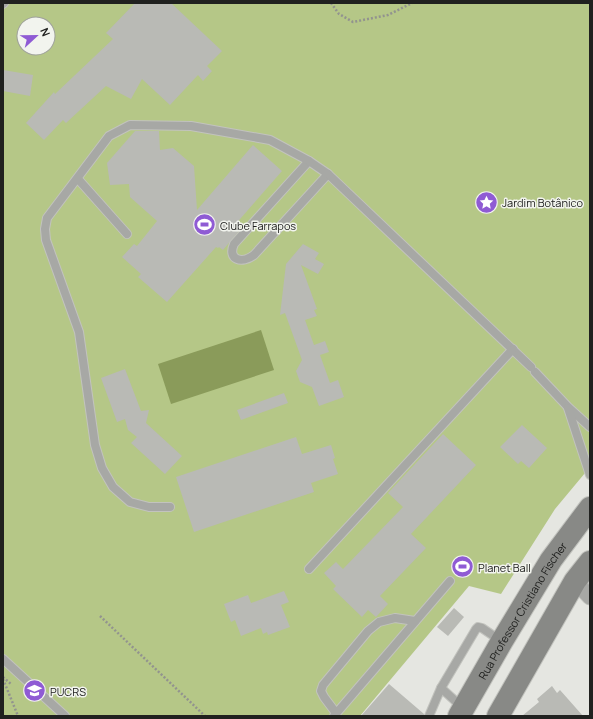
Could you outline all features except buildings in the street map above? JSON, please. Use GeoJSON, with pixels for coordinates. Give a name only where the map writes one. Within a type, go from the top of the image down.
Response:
{"type":"FeatureCollection","features":[{"type":"Feature","properties":{"kind":"main road","name":"Rua Professor Cristiano Fischer"},"geometry":{"type":"LineString","coordinates":[[464,713],[502,641],[551,560],[590,508]]}},
{"type":"Feature","properties":{"kind":"main road"},"geometry":{"type":"LineString","coordinates":[[498,716],[575,581],[590,562]]}},
{"type":"Feature","properties":{"kind":"street"},"geometry":{"type":"LineString","coordinates":[[575,581],[590,597]]}},
{"type":"Feature","properties":{"kind":"lane"},"geometry":{"type":"LineString","coordinates":[[170,507],[149,507],[130,502],[113,486],[102,468],[95,445],[79,332],[46,240],[45,229],[47,218],[78,179],[109,136],[130,125],[191,126],[270,140],[310,161],[328,174],[513,350],[568,407],[590,427]]}},
{"type":"Feature","properties":{"kind":"lane"},"geometry":{"type":"LineString","coordinates":[[310,161],[234,244],[232,249],[236,259],[248,260],[328,174]]}},
{"type":"Feature","properties":{"kind":"lane"},"geometry":{"type":"LineString","coordinates":[[78,179],[127,234]]}},
{"type":"Feature","properties":{"kind":"lane"},"geometry":{"type":"LineString","coordinates":[[309,568],[513,350]]}},
{"type":"Feature","properties":{"kind":"lane"},"geometry":{"type":"LineString","coordinates":[[568,407],[590,475]]}},
{"type":"Feature","properties":{"kind":"lane"},"geometry":{"type":"LineString","coordinates":[[415,622],[395,618],[379,622],[368,631],[323,685],[320,691],[335,714],[415,622],[450,581]]}},
{"type":"Feature","properties":{"kind":"lane"},"geometry":{"type":"LineString","coordinates":[[429,716],[441,688],[476,629],[478,627],[482,628],[502,641]]}},
{"type":"Feature","properties":{"kind":"lane"},"geometry":{"type":"LineString","coordinates":[[3,659],[66,716]]}},
{"type":"Feature","properties":{"kind":"lane"},"geometry":{"type":"LineString","coordinates":[[441,688],[464,713]]}},
{"type":"Feature","properties":{"kind":"path"},"geometry":{"type":"LineString","coordinates":[[331,3],[339,14],[353,22],[388,15],[412,3]]}},
{"type":"Feature","properties":{"kind":"path"},"geometry":{"type":"LineString","coordinates":[[100,616],[205,716]]}},
{"type":"Feature","properties":{"kind":"path"},"geometry":{"type":"LineString","coordinates":[[3,679],[18,716]]}},
{"type":"Feature","properties":{"kind":"shaded area","name":"Clube Farrapos"},"geometry":{"type":"Polygon","coordinates":[[[3,3],[590,3],[590,467],[555,509],[501,594],[469,586],[360,716],[3,716],[3,3]]]}},
{"type":"Feature","properties":{"kind":"shaded area"},"geometry":{"type":"Polygon","coordinates":[[[261,330],[274,370],[171,404],[158,364],[261,330]]]}},
{"type":"Feature","properties":{"kind":"place","name":"Jardim Botânico"},"geometry":{"type":"Point","coordinates":[487,202]}},
{"type":"Feature","properties":{"kind":"place","name":"Clube Farrapos"},"geometry":{"type":"Point","coordinates":[205,225]}},
{"type":"Feature","properties":{"kind":"place","name":"Planet Ball"},"geometry":{"type":"Point","coordinates":[463,567]}},
{"type":"Feature","properties":{"kind":"place","name":"PUCRS"},"geometry":{"type":"Point","coordinates":[34,691]}}]}
